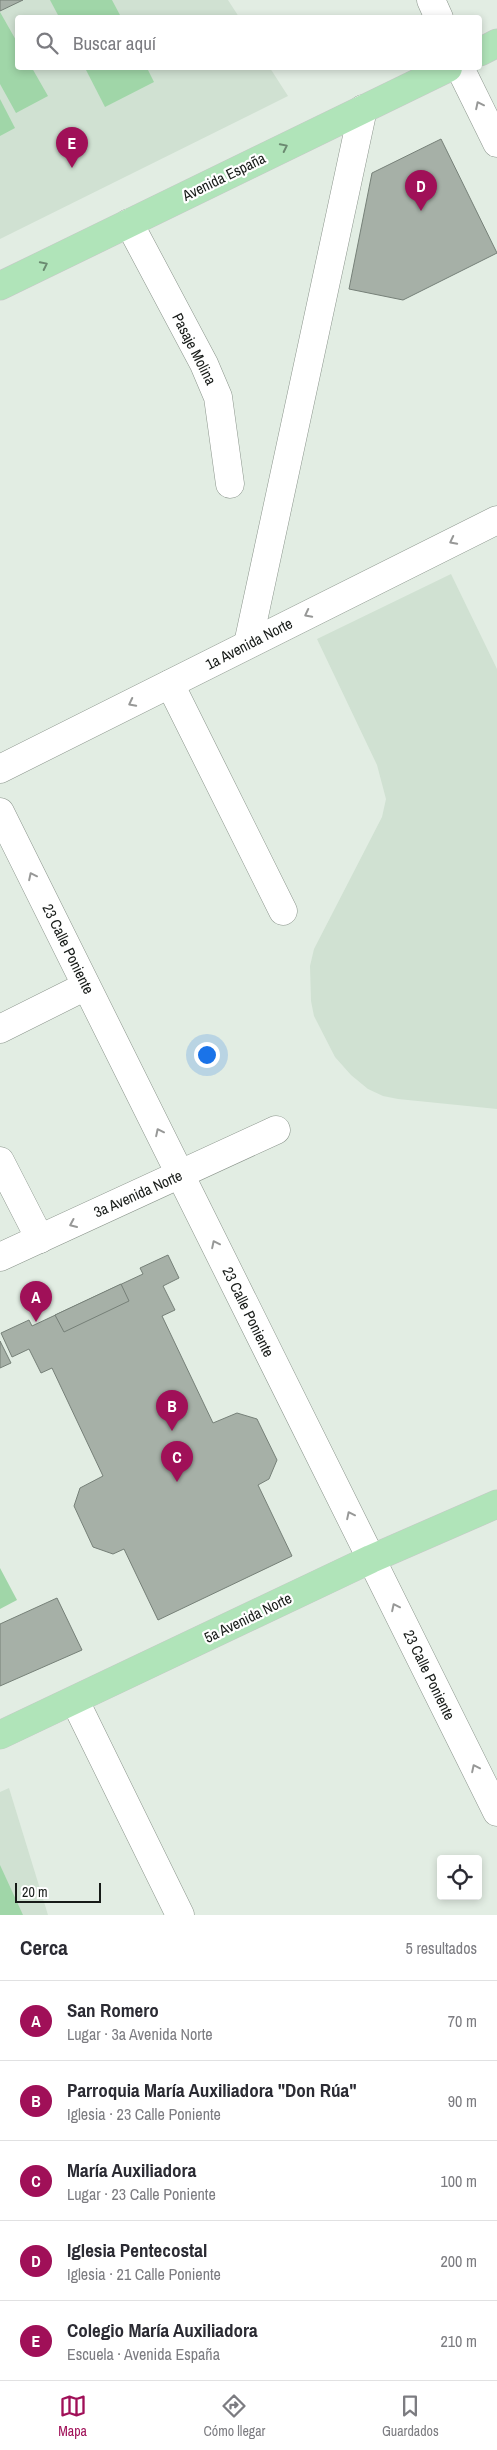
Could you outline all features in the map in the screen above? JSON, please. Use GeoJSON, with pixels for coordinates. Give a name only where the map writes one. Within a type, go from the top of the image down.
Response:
{"type":"FeatureCollection","features":[{"type":"Feature","properties":{"kind":"main road"},"geometry":{"type":"LineString","coordinates":[[482,51],[497,43]]}},
{"type":"Feature","properties":{"kind":"main road","name":"Avenida España"},"geometry":{"type":"LineString","coordinates":[[0,286],[444,70]]}},
{"type":"Feature","properties":{"kind":"main road","name":"5a Avenida Norte"},"geometry":{"type":"LineString","coordinates":[[0,1735],[371,1559],[497,1504]]}},
{"type":"Feature","properties":{"kind":"street"},"geometry":{"type":"LineString","coordinates":[[431,0],[438,15]]}},
{"type":"Feature","properties":{"kind":"street"},"geometry":{"type":"LineString","coordinates":[[461,70],[497,143]]}},
{"type":"Feature","properties":{"kind":"street"},"geometry":{"type":"LineString","coordinates":[[248,644],[362,109]]}},
{"type":"Feature","properties":{"kind":"street","name":"Pasaje Molina"},"geometry":{"type":"LineString","coordinates":[[129,223],[204,364],[218,397],[230,484]]}},
{"type":"Feature","properties":{"kind":"street","name":"1a Avenida Norte"},"geometry":{"type":"LineString","coordinates":[[0,769],[497,520]]}},
{"type":"Feature","properties":{"kind":"street"},"geometry":{"type":"LineString","coordinates":[[170,684],[283,911]]}},
{"type":"Feature","properties":{"kind":"street","name":"23 Calle Poniente"},"geometry":{"type":"LineString","coordinates":[[0,812],[497,1812]]}},
{"type":"Feature","properties":{"kind":"street"},"geometry":{"type":"LineString","coordinates":[[0,1029],[86,986]]}},
{"type":"Feature","properties":{"kind":"street","name":"3a Avenida Norte"},"geometry":{"type":"LineString","coordinates":[[0,1257],[276,1130]]}},
{"type":"Feature","properties":{"kind":"street"},"geometry":{"type":"LineString","coordinates":[[0,1161],[40,1239]]}},
{"type":"Feature","properties":{"kind":"street"},"geometry":{"type":"LineString","coordinates":[[75,1701],[180,1915]]}},
{"type":"Feature","properties":{"kind":"shaded area"},"geometry":{"type":"Polygon","coordinates":[[[0,0],[228,0],[238,15],[15,15],[15,70],[271,70],[288,96],[0,239],[0,0]]]}},
{"type":"Feature","properties":{"kind":"shaded area"},"geometry":{"type":"Polygon","coordinates":[[[451,574],[497,669],[497,1109],[398,1099],[383,1096],[368,1089],[351,1075],[335,1057],[314,1016],[311,1001],[310,966],[314,949],[382,817],[386,799],[377,765],[317,639],[451,574]]]}},
{"type":"Feature","properties":{"kind":"shaded area"},"geometry":{"type":"Polygon","coordinates":[[[9,1788],[48,1915],[0,1915],[0,1792],[9,1788]]]}},
{"type":"Feature","properties":{"kind":"green space"},"geometry":{"type":"Polygon","coordinates":[[[50,0],[112,0],[120,15],[58,15],[50,0]]]}},
{"type":"Feature","properties":{"kind":"green space"},"geometry":{"type":"Polygon","coordinates":[[[0,12],[15,38],[15,70],[33,70],[48,96],[16,113],[0,84],[0,12]]]}},
{"type":"Feature","properties":{"kind":"green space"},"geometry":{"type":"Polygon","coordinates":[[[86,70],[148,70],[154,82],[105,107],[86,70]]]}},
{"type":"Feature","properties":{"kind":"green space"},"geometry":{"type":"Polygon","coordinates":[[[0,99],[15,128],[0,136],[0,99]]]}},
{"type":"Feature","properties":{"kind":"green space"},"geometry":{"type":"Polygon","coordinates":[[[0,1568],[17,1600],[0,1609],[0,1568]]]}},
{"type":"Feature","properties":{"kind":"green space"},"geometry":{"type":"Polygon","coordinates":[[[0,1865],[23,1915],[0,1915],[0,1865]]]}},
{"type":"Feature","properties":{"kind":"building"},"geometry":{"type":"Polygon","coordinates":[[[0,0],[23,0],[0,11],[0,0]]]}},
{"type":"Feature","properties":{"kind":"building"},"geometry":{"type":"Polygon","coordinates":[[[441,139],[497,253],[403,300],[349,289],[372,173],[441,139]]]}},
{"type":"Feature","properties":{"kind":"building"},"geometry":{"type":"Polygon","coordinates":[[[168,1255],[179,1278],[163,1286],[175,1310],[162,1316],[213,1423],[237,1413],[257,1419],[277,1460],[269,1479],[258,1485],[292,1556],[158,1620],[124,1549],[113,1554],[93,1547],[74,1506],[80,1488],[103,1476],[52,1368],[41,1373],[29,1349],[12,1357],[1,1333],[29,1320],[32,1326],[143,1274],[140,1268],[168,1255]]]}},
{"type":"Feature","properties":{"kind":"building"},"geometry":{"type":"Polygon","coordinates":[[[121,1284],[129,1301],[64,1332],[55,1315],[121,1284]]]}},
{"type":"Feature","properties":{"kind":"building"},"geometry":{"type":"Polygon","coordinates":[[[0,1341],[11,1363],[0,1368],[0,1341]]]}},
{"type":"Feature","properties":{"kind":"building"},"geometry":{"type":"Polygon","coordinates":[[[57,1598],[82,1650],[0,1686],[0,1624],[57,1598]]]}},
{"type":"Feature","properties":{"kind":"place","name":"Colegio María Auxiliadora"},"geometry":{"type":"Point","coordinates":[72,168]}},
{"type":"Feature","properties":{"kind":"place","name":"Iglesia Pentecostal"},"geometry":{"type":"Point","coordinates":[421,211]}},
{"type":"Feature","properties":{"kind":"place","name":"San Romero"},"geometry":{"type":"Point","coordinates":[36,1322]}},
{"type":"Feature","properties":{"kind":"place","name":"Parroquia María Auxiliadora \"Don Rúa\""},"geometry":{"type":"Point","coordinates":[172,1431]}},
{"type":"Feature","properties":{"kind":"place","name":"María Auxiliadora"},"geometry":{"type":"Point","coordinates":[177,1482]}}]}
